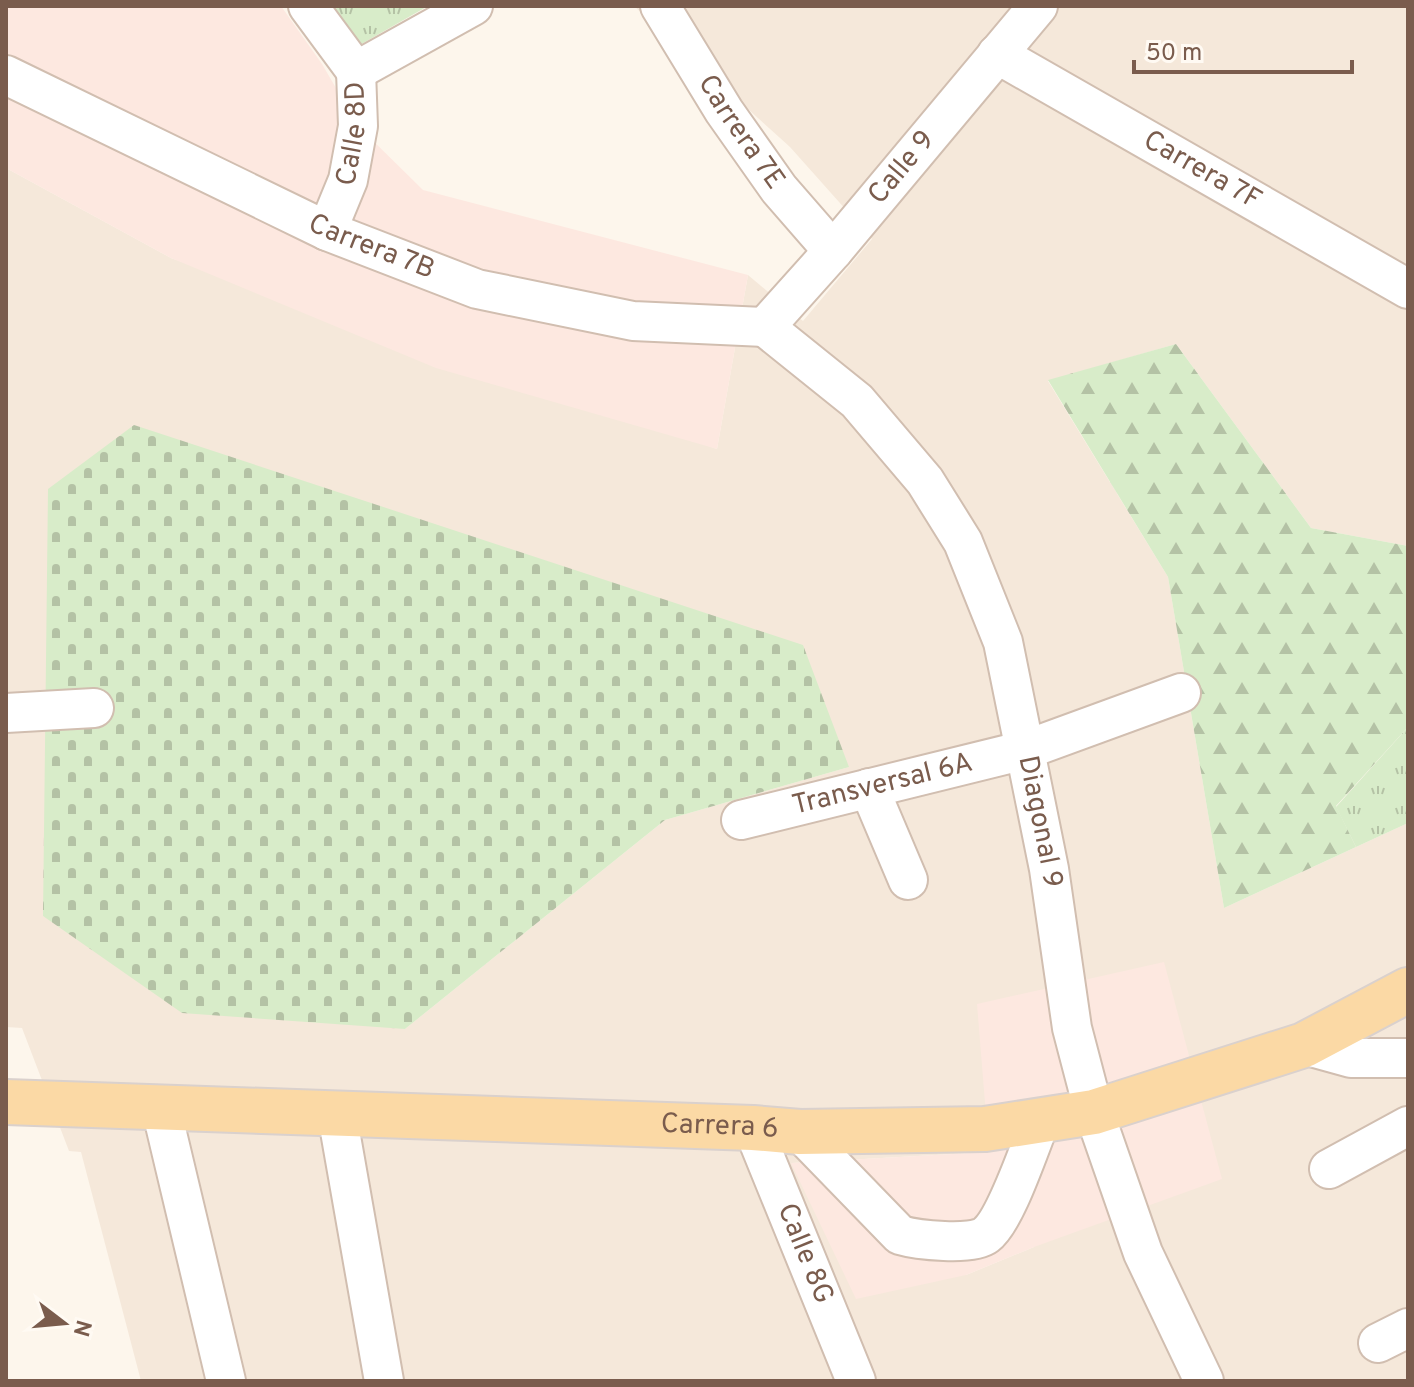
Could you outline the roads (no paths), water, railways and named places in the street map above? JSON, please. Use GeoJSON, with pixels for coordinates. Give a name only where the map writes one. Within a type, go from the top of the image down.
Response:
{"type":"FeatureCollection","features":[{"type":"Feature","properties":{"kind":"main road","name":"Carrera 6"},"geometry":{"type":"LineString","coordinates":[[6,1102],[800,1132],[985,1129],[1094,1112],[1304,1045],[1408,990]]}},
{"type":"Feature","properties":{"kind":"street"},"geometry":{"type":"LineString","coordinates":[[308,6],[356,71]]}},
{"type":"Feature","properties":{"kind":"street","name":"Calle 8D"},"geometry":{"type":"LineString","coordinates":[[327,231],[348,180],[358,126],[356,71],[473,6]]}},
{"type":"Feature","properties":{"kind":"street","name":"Carrera 7E"},"geometry":{"type":"LineString","coordinates":[[660,6],[724,111],[770,176],[833,251]]}},
{"type":"Feature","properties":{"kind":"street","name":"Calle 9"},"geometry":{"type":"LineString","coordinates":[[765,327],[833,251],[1038,6]]}},
{"type":"Feature","properties":{"kind":"street","name":"Carrera 7F"},"geometry":{"type":"LineString","coordinates":[[997,54],[1408,289]]}},
{"type":"Feature","properties":{"kind":"street","name":"Carrera 7B"},"geometry":{"type":"LineString","coordinates":[[6,75],[327,231],[477,289],[633,321],[765,327]]}},
{"type":"Feature","properties":{"kind":"street","name":"Diagonal 9"},"geometry":{"type":"LineString","coordinates":[[765,327],[857,401],[925,481],[963,542],[1003,642],[1049,869],[1072,1028],[1094,1112],[1143,1253],[1204,1381]]}},
{"type":"Feature","properties":{"kind":"street","name":"Transversal 6A"},"geometry":{"type":"LineString","coordinates":[[741,820],[1025,750],[1181,693]]}},
{"type":"Feature","properties":{"kind":"street"},"geometry":{"type":"LineString","coordinates":[[6,713],[94,708]]}},
{"type":"Feature","properties":{"kind":"street"},"geometry":{"type":"LineString","coordinates":[[869,788],[908,880]]}},
{"type":"Feature","properties":{"kind":"street"},"geometry":{"type":"LineString","coordinates":[[1304,1045],[1351,1058],[1408,1058]]}},
{"type":"Feature","properties":{"kind":"street"},"geometry":{"type":"LineString","coordinates":[[161,1108],[226,1381]]}},
{"type":"Feature","properties":{"kind":"street"},"geometry":{"type":"LineString","coordinates":[[337,1114],[384,1381]]}},
{"type":"Feature","properties":{"kind":"street"},"geometry":{"type":"LineString","coordinates":[[800,1132],[900,1235],[914,1239],[968,1240],[984,1237],[998,1222],[1040,1122]]}},
{"type":"Feature","properties":{"kind":"street"},"geometry":{"type":"LineString","coordinates":[[1329,1169],[1408,1126]]}},
{"type":"Feature","properties":{"kind":"street","name":"Calle 8G"},"geometry":{"type":"LineString","coordinates":[[753,1128],[856,1381]]}}]}
